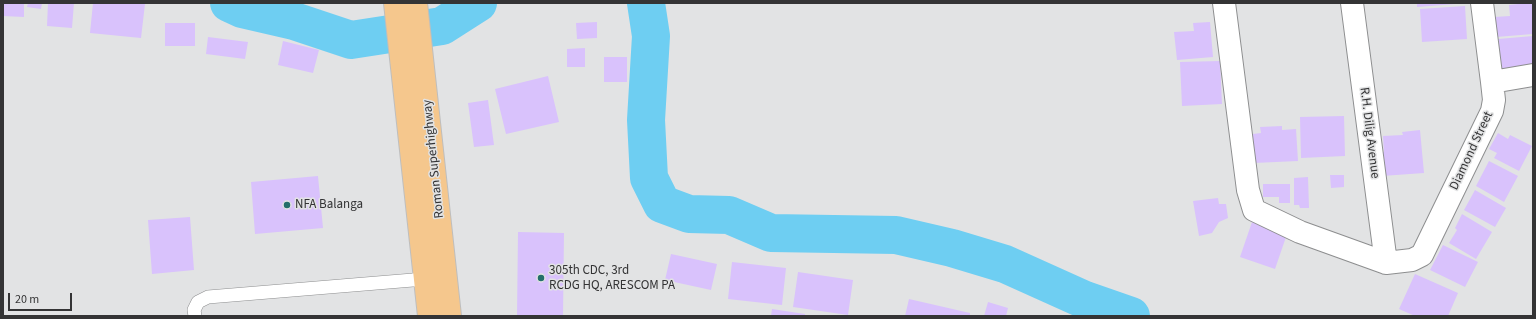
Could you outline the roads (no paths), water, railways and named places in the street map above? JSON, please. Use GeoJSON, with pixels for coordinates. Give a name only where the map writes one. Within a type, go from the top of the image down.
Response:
{"type":"FeatureCollection","features":[{"type":"Feature","properties":{"kind":"main road","name":"Roman Superhighway"},"geometry":{"type":"LineString","coordinates":[[395,3],[411,49],[450,316]]}},
{"type":"Feature","properties":{"kind":"main road","name":"Roman Superhighway"},"geometry":{"type":"LineString","coordinates":[[416,3],[411,49],[425,279],[429,316]]}},
{"type":"Feature","properties":{"kind":"street"},"geometry":{"type":"LineString","coordinates":[[1224,3],[1248,190],[1254,210],[1300,232],[1386,263]]}},
{"type":"Feature","properties":{"kind":"street","name":"R.H. Dilig Avenue"},"geometry":{"type":"LineString","coordinates":[[1352,3],[1386,263]]}},
{"type":"Feature","properties":{"kind":"street","name":"Diamond Street"},"geometry":{"type":"LineString","coordinates":[[1386,263],[1412,260],[1422,255],[1492,111],[1494,100],[1482,3]]}},
{"type":"Feature","properties":{"kind":"street"},"geometry":{"type":"LineString","coordinates":[[1492,82],[1533,75]]}},
{"type":"Feature","properties":{"kind":"lane"},"geometry":{"type":"LineString","coordinates":[[195,316],[194,310],[198,302],[208,297],[425,279]]}},
{"type":"Feature","properties":{"kind":"waterway"},"geometry":{"type":"LineString","coordinates":[[229,3],[242,9],[294,21],[351,40],[442,26],[478,3]]}},
{"type":"Feature","properties":{"kind":"waterway"},"geometry":{"type":"LineString","coordinates":[[646,3],[651,36],[646,120],[649,178],[662,204],[689,214],[729,215],[771,233],[896,235],[952,248],[1005,264],[1085,300],[1131,316]]}},
{"type":"Feature","properties":{"kind":"place","name":"NFA Balanga"},"geometry":{"type":"Point","coordinates":[287,205]}},
{"type":"Feature","properties":{"kind":"place","name":"305th CDC, 3rd RCDG HQ, ARESCOM PA"},"geometry":{"type":"Point","coordinates":[541,278]}}]}
